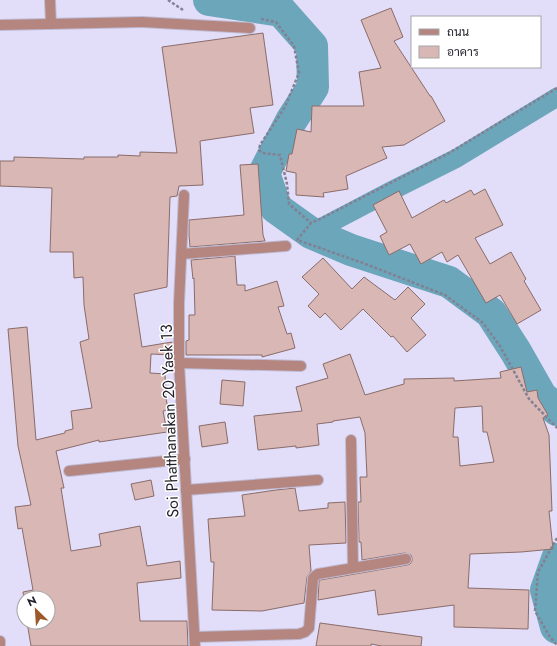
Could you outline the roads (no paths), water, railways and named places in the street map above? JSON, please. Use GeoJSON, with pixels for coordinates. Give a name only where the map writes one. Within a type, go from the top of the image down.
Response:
{"type":"FeatureCollection","features":[{"type":"Feature","properties":{"kind":"street"},"geometry":{"type":"LineString","coordinates":[[50,0],[51,24]]}},
{"type":"Feature","properties":{"kind":"street"},"geometry":{"type":"LineString","coordinates":[[0,25],[142,22],[250,28]]}},
{"type":"Feature","properties":{"kind":"street","name":"Soi Phatthanakan 20 Yaek 13"},"geometry":{"type":"LineString","coordinates":[[184,195],[179,303],[179,363],[195,641]]}},
{"type":"Feature","properties":{"kind":"street"},"geometry":{"type":"LineString","coordinates":[[182,254],[286,246]]}},
{"type":"Feature","properties":{"kind":"street"},"geometry":{"type":"LineString","coordinates":[[179,363],[301,366]]}},
{"type":"Feature","properties":{"kind":"street"},"geometry":{"type":"LineString","coordinates":[[351,440],[353,568]]}},
{"type":"Feature","properties":{"kind":"street"},"geometry":{"type":"LineString","coordinates":[[69,472],[185,459]]}},
{"type":"Feature","properties":{"kind":"street"},"geometry":{"type":"LineString","coordinates":[[186,490],[318,480]]}},
{"type":"Feature","properties":{"kind":"street"},"geometry":{"type":"LineString","coordinates":[[195,641],[299,634],[305,632],[309,628],[313,578],[315,576],[318,574],[406,558]]}},
{"type":"Feature","properties":{"kind":"waterway"},"geometry":{"type":"LineString","coordinates":[[209,0],[281,11],[312,46],[313,87],[291,121],[264,173],[276,208],[311,233],[351,250],[449,282],[491,313],[516,352],[541,396],[557,410]]}},
{"type":"Feature","properties":{"kind":"waterway"},"geometry":{"type":"LineString","coordinates":[[311,233],[457,158],[557,97]]}},
{"type":"Feature","properties":{"kind":"waterway"},"geometry":{"type":"LineString","coordinates":[[557,559],[546,590],[557,628]]}}]}
